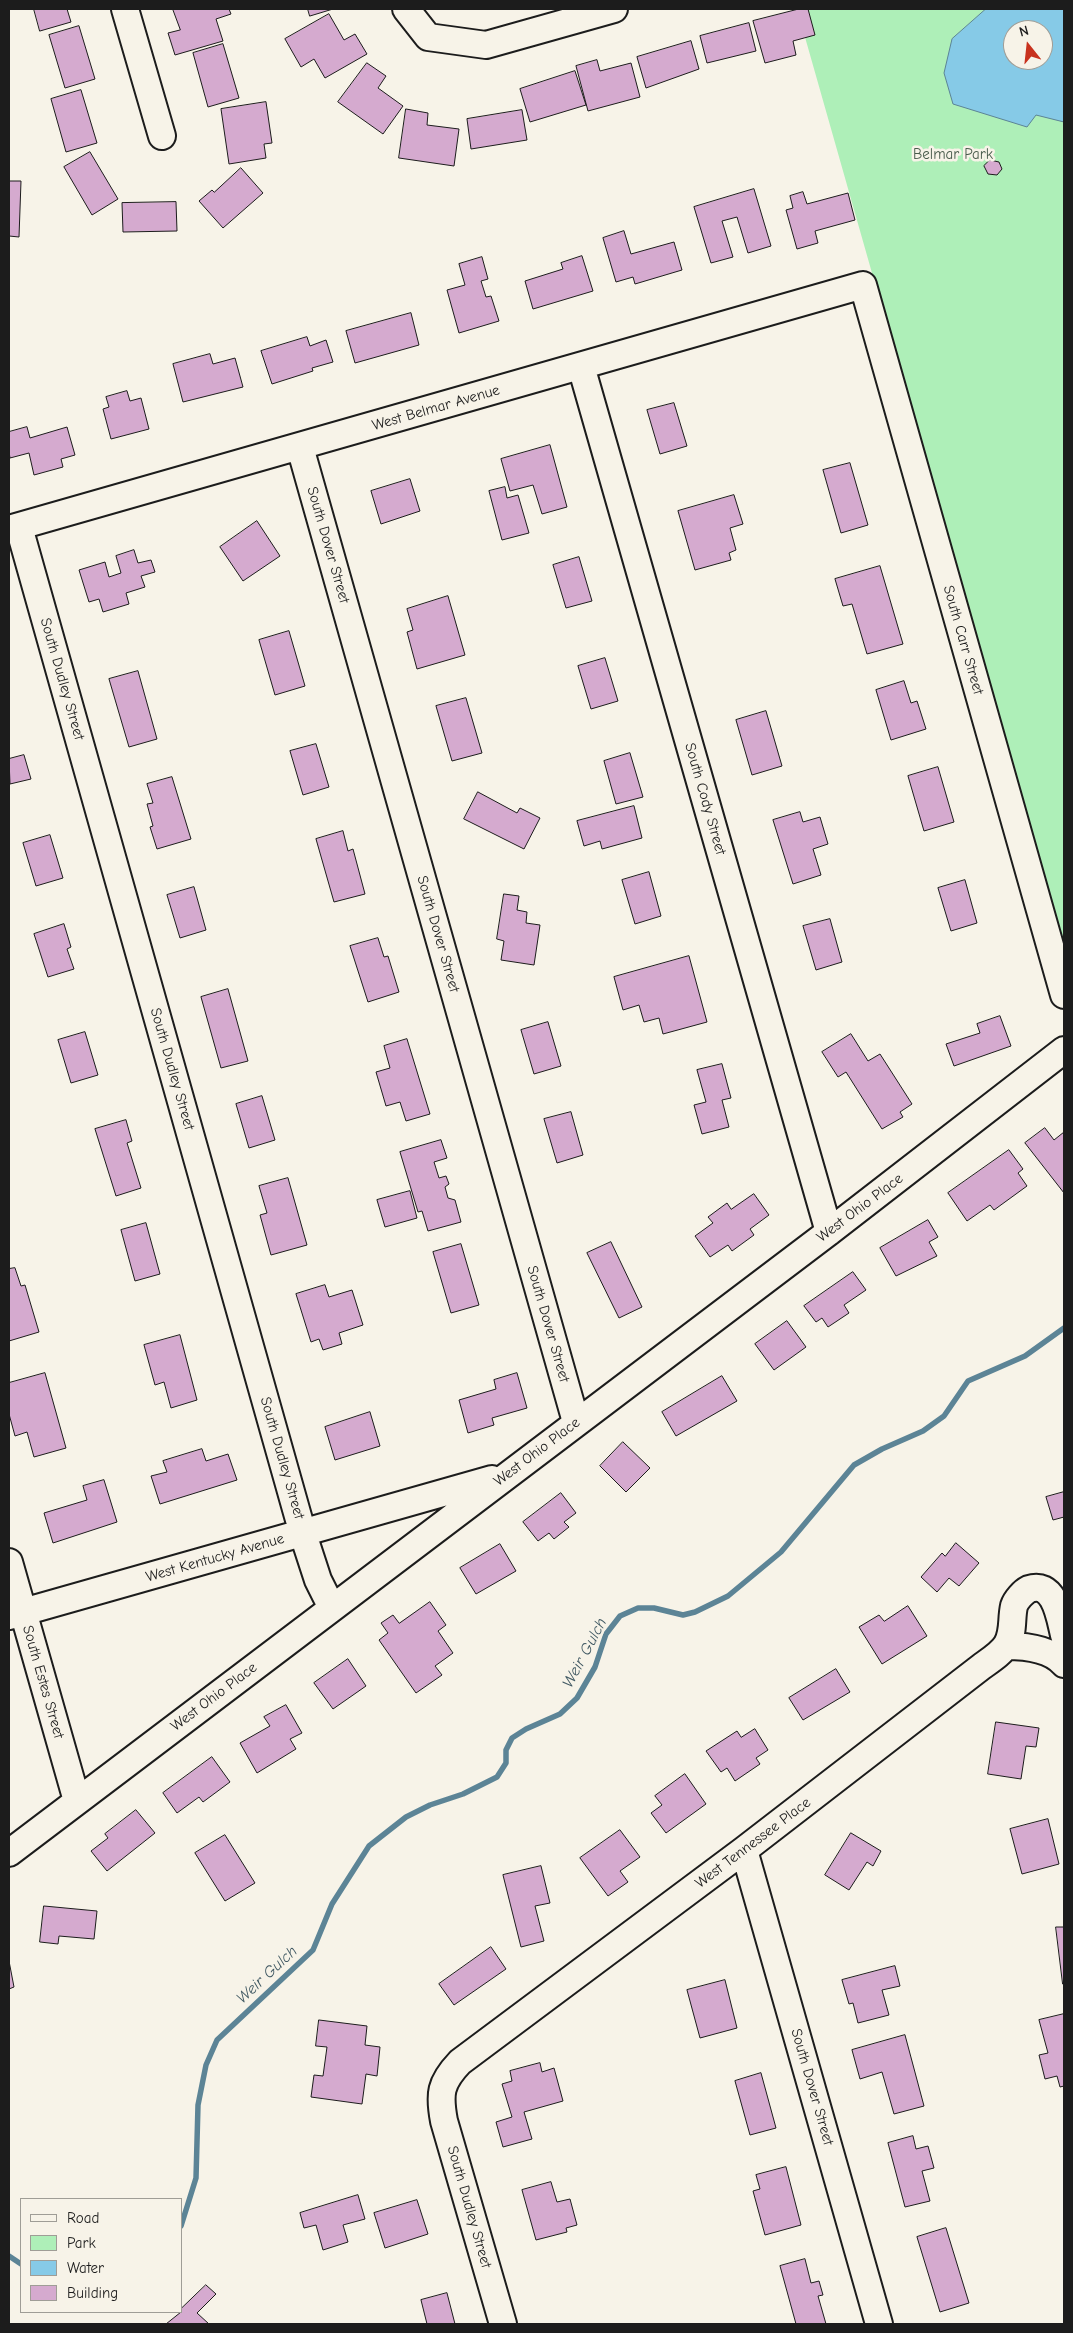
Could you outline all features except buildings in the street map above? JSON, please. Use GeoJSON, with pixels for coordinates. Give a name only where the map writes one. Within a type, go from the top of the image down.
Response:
{"type":"FeatureCollection","features":[{"type":"Feature","properties":{"kind":"street"},"geometry":{"type":"LineString","coordinates":[[125,9],[162,136]]}},
{"type":"Feature","properties":{"kind":"street"},"geometry":{"type":"LineString","coordinates":[[406,9],[428,37],[486,45],[614,9]]}},
{"type":"Feature","properties":{"kind":"street","name":"West Belmar Avenue"},"geometry":{"type":"LineString","coordinates":[[14,528],[863,285]]}},
{"type":"Feature","properties":{"kind":"street","name":"South Carr Street"},"geometry":{"type":"LineString","coordinates":[[863,285],[1064,995]]}},
{"type":"Feature","properties":{"kind":"street","name":"South Cody Street"},"geometry":{"type":"LineString","coordinates":[[581,366],[828,1232]]}},
{"type":"Feature","properties":{"kind":"street","name":"South Dover Street"},"geometry":{"type":"LineString","coordinates":[[300,447],[576,1422]]}},
{"type":"Feature","properties":{"kind":"street","name":"South Dudley Street"},"geometry":{"type":"LineString","coordinates":[[14,528],[303,1534],[318,1580],[332,1608]]}},
{"type":"Feature","properties":{"kind":"street","name":"West Ohio Place"},"geometry":{"type":"LineString","coordinates":[[9,1852],[828,1232],[1064,1050]]}},
{"type":"Feature","properties":{"kind":"street","name":"West Kentucky Avenue"},"geometry":{"type":"LineString","coordinates":[[16,1614],[303,1534],[507,1474]]}},
{"type":"Feature","properties":{"kind":"street","name":"South Estes Street"},"geometry":{"type":"LineString","coordinates":[[9,1562],[16,1614],[77,1801]]}},
{"type":"Feature","properties":{"kind":"street"},"geometry":{"type":"LineString","coordinates":[[1064,1635],[1051,1595],[1041,1588],[1030,1589],[1020,1595],[1014,1606],[1012,1634],[1006,1646],[1035,1649],[1050,1654],[1064,1664]]}},
{"type":"Feature","properties":{"kind":"street","name":"West Tennessee Place"},"geometry":{"type":"LineString","coordinates":[[442,2088],[450,2073],[460,2062],[744,1850],[1006,1646]]}},
{"type":"Feature","properties":{"kind":"street","name":"South Dover Street"},"geometry":{"type":"LineString","coordinates":[[744,1850],[879,2324]]}},
{"type":"Feature","properties":{"kind":"street","name":"South Dudley Street"},"geometry":{"type":"LineString","coordinates":[[442,2088],[444,2121],[503,2324]]}},
{"type":"Feature","properties":{"kind":"green space","name":"Belmar Park"},"geometry":{"type":"Polygon","coordinates":[[[797,9],[1064,9],[1064,949],[797,9]]]}},
{"type":"Feature","properties":{"kind":"water"},"geometry":{"type":"Polygon","coordinates":[[[986,9],[1064,9],[1064,122],[1036,115],[1027,127],[953,104],[944,73],[952,39],[986,9]]]}},
{"type":"Feature","properties":{"kind":"waterway","name":"Weir Gulch"},"geometry":{"type":"LineString","coordinates":[[182,2223],[196,2178],[198,2105],[206,2065],[217,2040],[313,1950],[332,1904],[369,1846],[406,1817],[430,1805],[463,1794],[497,1777],[506,1763],[506,1750],[512,1738],[526,1729],[560,1714],[577,1698],[595,1667],[606,1634],[620,1616],[638,1608],[654,1608],[683,1615],[695,1612],[728,1596],[781,1552],[854,1465],[882,1449],[923,1431],[944,1416],[968,1381],[1025,1356],[1064,1328]]}},
{"type":"Feature","properties":{"kind":"waterway","name":"Weir Gulch"},"geometry":{"type":"LineString","coordinates":[[9,2256],[20,2263]]}}]}
